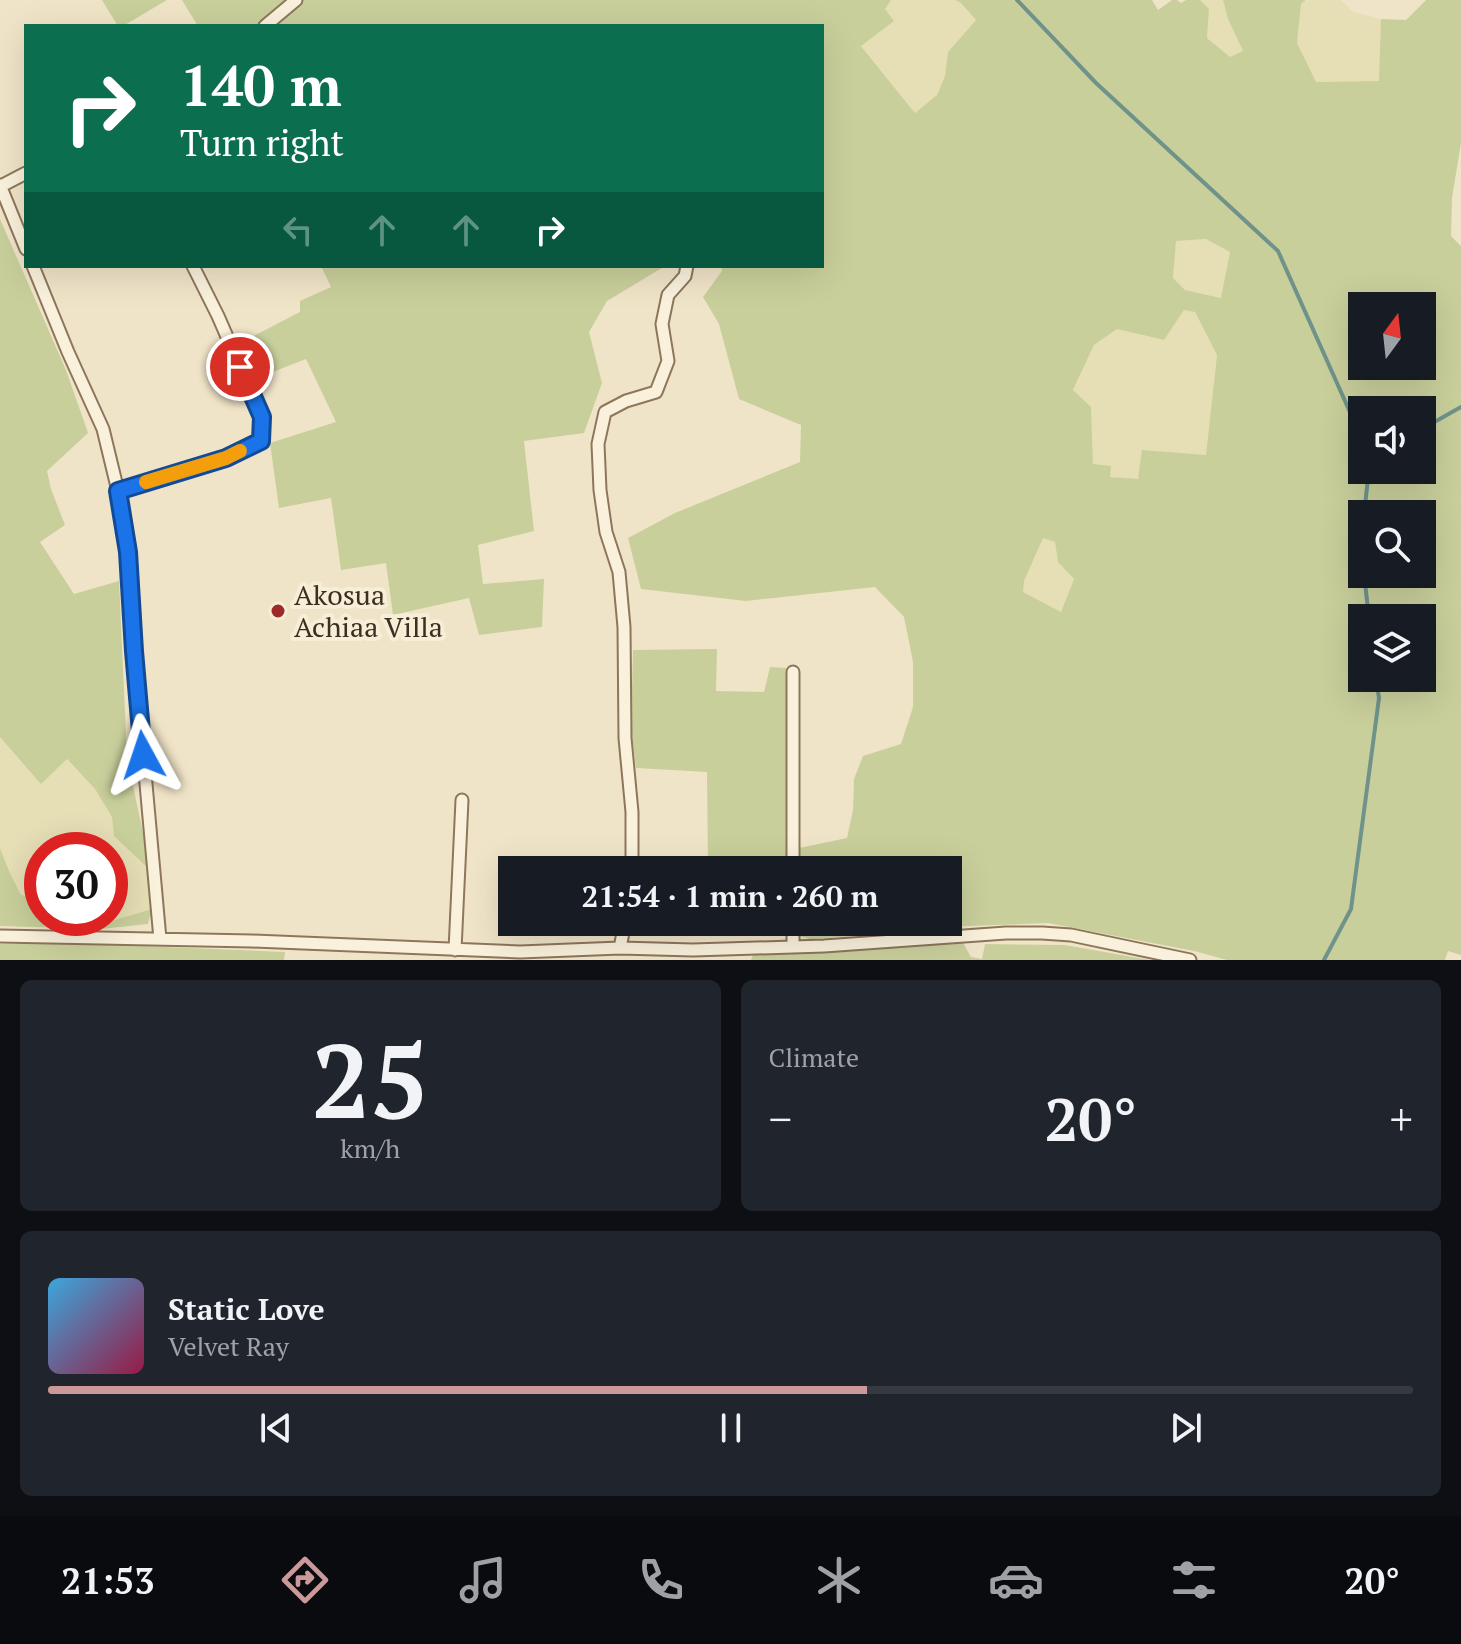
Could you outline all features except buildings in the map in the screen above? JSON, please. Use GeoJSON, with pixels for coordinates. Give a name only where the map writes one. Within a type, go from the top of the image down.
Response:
{"type":"FeatureCollection","features":[{"type":"Feature","properties":{"kind":"street"},"geometry":{"type":"LineString","coordinates":[[267,24],[296,0]]}},
{"type":"Feature","properties":{"kind":"street"},"geometry":{"type":"LineString","coordinates":[[24,174],[0,186],[24,244]]}},
{"type":"Feature","properties":{"kind":"street"},"geometry":{"type":"LineString","coordinates":[[34,268],[103,429],[118,491],[128,552],[160,939]]}},
{"type":"Feature","properties":{"kind":"street"},"geometry":{"type":"LineString","coordinates":[[118,491],[226,458],[261,441],[262,417],[194,268]]}},
{"type":"Feature","properties":{"kind":"street"},"geometry":{"type":"LineString","coordinates":[[632,856],[632,812],[625,738],[624,627],[619,572],[606,532],[600,490],[598,444],[605,412],[626,401],[656,392],[668,361],[662,324],[668,295],[685,276],[687,268]]}},
{"type":"Feature","properties":{"kind":"street"},"geometry":{"type":"LineString","coordinates":[[793,672],[793,856]]}},
{"type":"Feature","properties":{"kind":"street"},"geometry":{"type":"LineString","coordinates":[[455,950],[462,800]]}},
{"type":"Feature","properties":{"kind":"street"},"geometry":{"type":"LineString","coordinates":[[0,936],[520,952],[793,947],[1042,933],[1071,935],[1190,960]]}},
{"type":"Feature","properties":{"kind":"street"},"geometry":{"type":"LineString","coordinates":[[620,948],[622,936]]}},
{"type":"Feature","properties":{"kind":"street"},"geometry":{"type":"LineString","coordinates":[[793,936],[793,947]]}},
{"type":"Feature","properties":{"kind":"shaded area"},"geometry":{"type":"Polygon","coordinates":[[[891,0],[955,0],[976,20],[948,52],[945,76],[937,95],[915,113],[861,45],[893,22],[884,9],[891,0]]]}},
{"type":"Feature","properties":{"kind":"shaded area"},"geometry":{"type":"Polygon","coordinates":[[[1200,0],[1223,0],[1243,51],[1230,58],[1207,38],[1209,9],[1200,0]]]}},
{"type":"Feature","properties":{"kind":"shaded area"},"geometry":{"type":"Polygon","coordinates":[[[1308,0],[1341,0],[1353,12],[1381,19],[1380,81],[1315,82],[1297,43],[1301,4],[1308,0]]]}},
{"type":"Feature","properties":{"kind":"shaded area"},"geometry":{"type":"Polygon","coordinates":[[[1207,239],[1231,252],[1221,298],[1185,290],[1173,278],[1176,241],[1207,239]]]}},
{"type":"Feature","properties":{"kind":"shaded area"},"geometry":{"type":"Polygon","coordinates":[[[1184,310],[1195,312],[1217,355],[1206,456],[1143,450],[1138,480],[1110,477],[1093,464],[1091,407],[1073,391],[1094,345],[1117,329],[1164,340],[1184,310]]]}},
{"type":"Feature","properties":{"kind":"shaded area"},"geometry":{"type":"Polygon","coordinates":[[[1043,538],[1055,542],[1058,562],[1074,579],[1061,612],[1022,592],[1043,538]]]}},
{"type":"Feature","properties":{"kind":"shaded area"},"geometry":{"type":"Polygon","coordinates":[[[0,737],[41,783],[66,759],[95,789],[123,832],[24,832],[24,896],[21,895],[0,848],[0,737]]]}},
{"type":"Feature","properties":{"kind":"shaded area"},"geometry":{"type":"Polygon","coordinates":[[[128,839],[151,871],[152,909],[128,916],[128,839]]]}},
{"type":"Feature","properties":{"kind":"green space"},"geometry":{"type":"Polygon","coordinates":[[[102,0],[167,0],[126,24],[117,24],[102,0]]]}},
{"type":"Feature","properties":{"kind":"green space"},"geometry":{"type":"Polygon","coordinates":[[[182,0],[891,0],[885,9],[894,21],[861,46],[915,113],[937,95],[945,76],[948,52],[976,20],[955,0],[1152,0],[1158,10],[1172,0],[1181,3],[1200,0],[1209,9],[1207,38],[1230,57],[1243,51],[1223,0],[1306,0],[1301,4],[1297,43],[1316,82],[1379,81],[1381,19],[1406,20],[1426,0],[1461,0],[1461,143],[1452,198],[1451,236],[1461,246],[1461,955],[1448,951],[1445,960],[1227,960],[1048,923],[962,926],[962,856],[799,856],[799,848],[847,838],[853,810],[854,779],[863,756],[901,744],[913,707],[913,662],[904,617],[875,587],[746,601],[641,589],[628,538],[675,513],[800,462],[801,425],[739,399],[719,324],[703,297],[721,268],[824,268],[824,24],[197,24],[182,0]],[[1206,239],[1176,241],[1173,278],[1185,290],[1221,298],[1230,252],[1206,239]],[[1184,310],[1164,340],[1117,329],[1094,345],[1073,390],[1091,407],[1093,464],[1111,466],[1110,477],[1138,479],[1142,450],[1206,455],[1217,355],[1195,312],[1184,310]],[[1043,538],[1024,581],[1023,592],[1061,612],[1074,579],[1058,562],[1055,542],[1043,538]]]}},
{"type":"Feature","properties":{"kind":"green space"},"geometry":{"type":"Polygon","coordinates":[[[0,219],[66,370],[88,433],[47,471],[65,525],[40,542],[74,594],[119,581],[127,757],[151,871],[128,849],[128,832],[114,832],[112,817],[95,789],[67,759],[41,784],[0,737],[0,219]]]}},
{"type":"Feature","properties":{"kind":"green space"},"geometry":{"type":"Polygon","coordinates":[[[322,268],[662,268],[607,301],[589,332],[602,383],[584,433],[524,441],[534,531],[478,545],[483,584],[544,579],[542,627],[479,635],[469,598],[393,615],[386,563],[341,570],[331,498],[279,508],[270,443],[336,422],[306,359],[252,380],[238,344],[300,312],[300,301],[331,287],[322,268]]]}},
{"type":"Feature","properties":{"kind":"green space"},"geometry":{"type":"Polygon","coordinates":[[[717,649],[716,691],[764,692],[770,667],[786,668],[790,700],[786,856],[708,856],[707,772],[636,768],[631,727],[633,650],[717,649]]]}},
{"type":"Feature","properties":{"kind":"green space"},"geometry":{"type":"Polygon","coordinates":[[[0,848],[21,895],[24,896],[24,927],[0,926],[0,848]]]}},
{"type":"Feature","properties":{"kind":"green space"},"geometry":{"type":"Polygon","coordinates":[[[152,909],[148,924],[128,926],[128,916],[152,909]]]}},
{"type":"Feature","properties":{"kind":"green space"},"geometry":{"type":"Polygon","coordinates":[[[799,936],[852,936],[810,939],[799,936]]]}},
{"type":"Feature","properties":{"kind":"green space"},"geometry":{"type":"Polygon","coordinates":[[[962,941],[971,957],[982,959],[985,944],[1065,945],[1150,960],[751,960],[753,955],[962,941]]]}},
{"type":"Feature","properties":{"kind":"green space"},"geometry":{"type":"Polygon","coordinates":[[[71,943],[285,952],[284,960],[0,960],[0,944],[71,943]]]}},
{"type":"Feature","properties":{"kind":"waterway"},"geometry":{"type":"LineString","coordinates":[[1017,0],[1096,83],[1278,251],[1348,408]]}},
{"type":"Feature","properties":{"kind":"waterway"},"geometry":{"type":"LineString","coordinates":[[1436,421],[1461,407]]}},
{"type":"Feature","properties":{"kind":"waterway"},"geometry":{"type":"LineString","coordinates":[[1366,500],[1367,484]]}},
{"type":"Feature","properties":{"kind":"waterway"},"geometry":{"type":"LineString","coordinates":[[1366,588],[1367,604]]}},
{"type":"Feature","properties":{"kind":"waterway"},"geometry":{"type":"LineString","coordinates":[[1324,960],[1351,909],[1378,692]]}},
{"type":"Feature","properties":{"kind":"slow traffic"},"geometry":{"type":"LineString","coordinates":[[146,482],[240,451]]}},
{"type":"Feature","properties":{"kind":"place","name":"Akosua Achiaa Villa"},"geometry":{"type":"Point","coordinates":[278,611]}},
{"type":"Feature","properties":{"kind":"route"},"geometry":{"type":"LineString","coordinates":[[143,755],[128,552],[118,491],[226,458],[261,441],[262,417],[240,367]]}}]}
